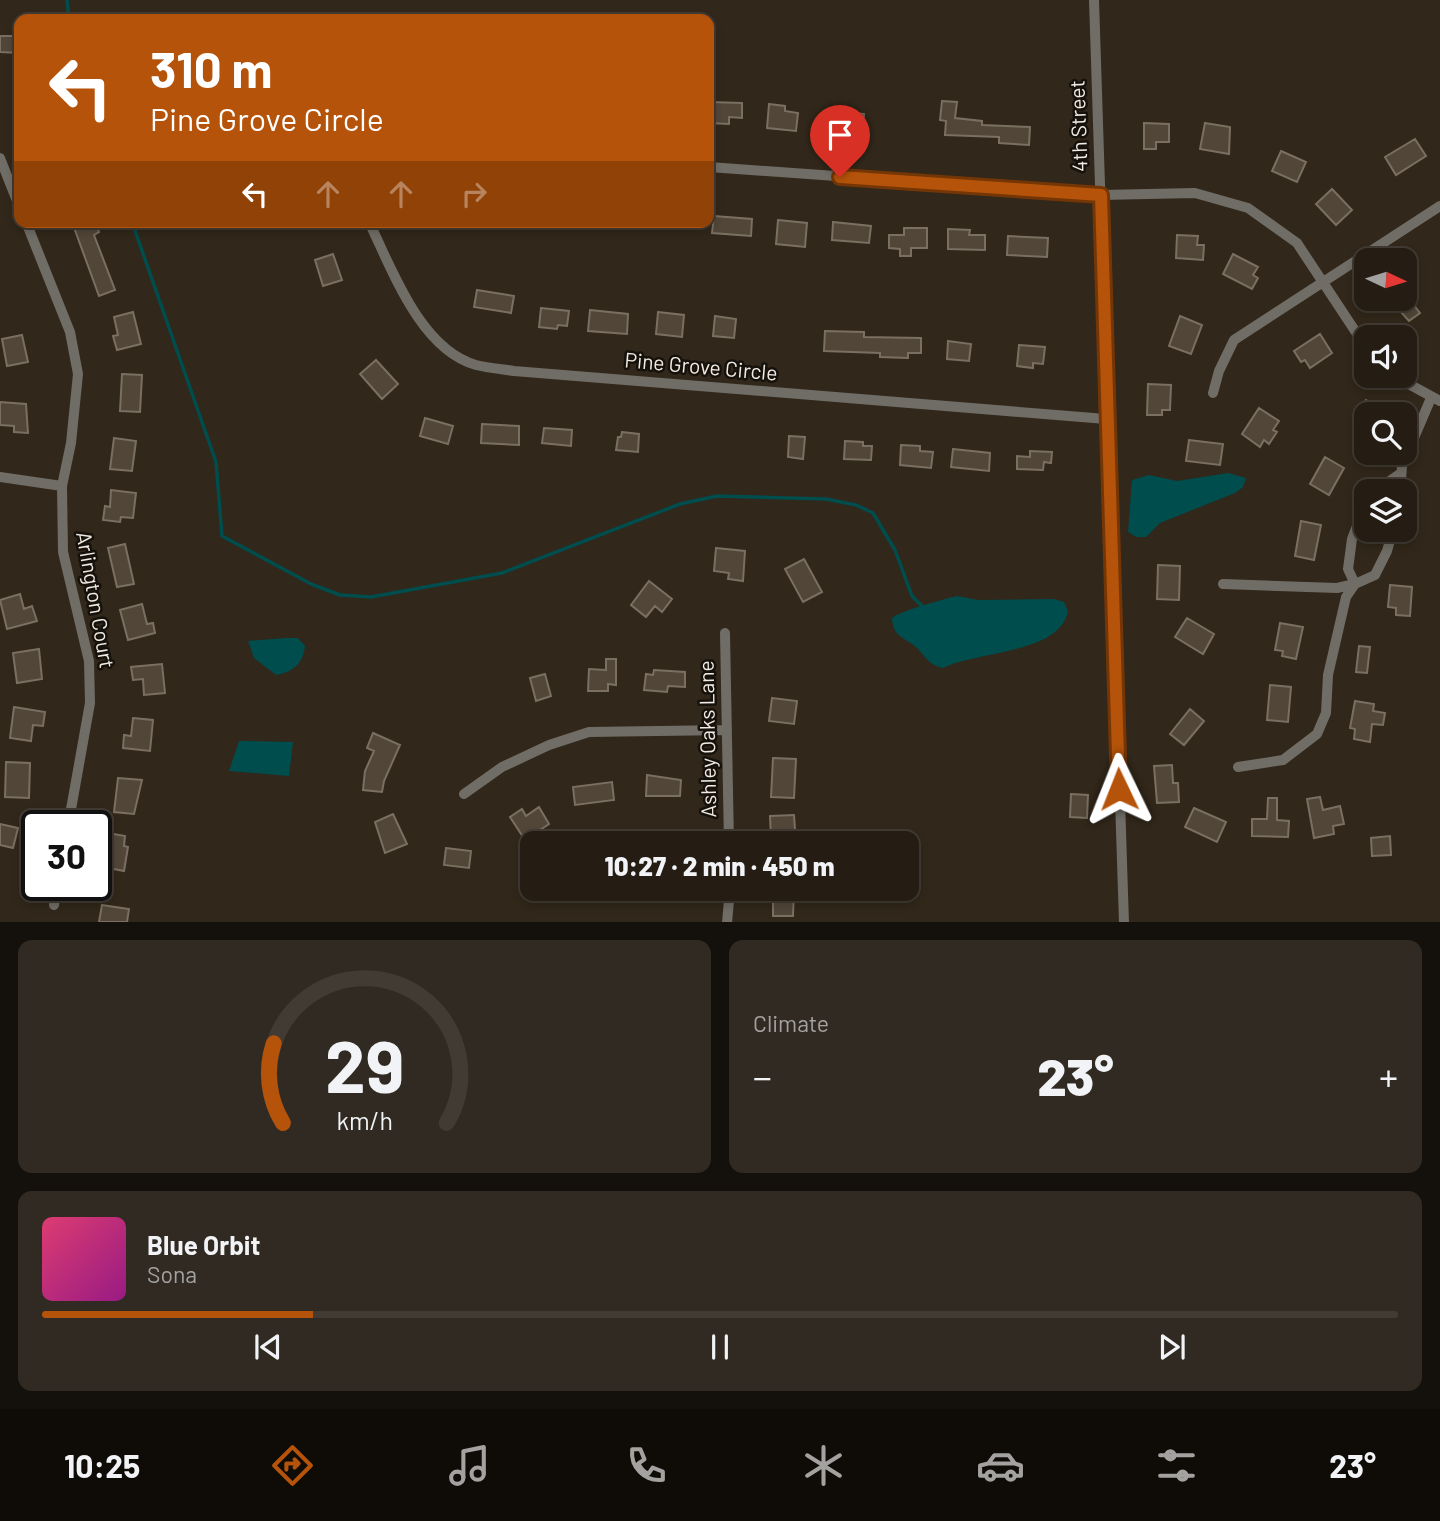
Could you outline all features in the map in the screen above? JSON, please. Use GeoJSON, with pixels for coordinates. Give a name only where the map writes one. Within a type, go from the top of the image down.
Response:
{"type":"FeatureCollection","features":[{"type":"Feature","properties":{"kind":"street","name":"4th Street"},"geometry":{"type":"LineString","coordinates":[[1094,0],[1124,922]]}},
{"type":"Feature","properties":{"kind":"street"},"geometry":{"type":"LineString","coordinates":[[0,158],[14,193]]}},
{"type":"Feature","properties":{"kind":"street"},"geometry":{"type":"LineString","coordinates":[[714,167],[1101,195],[1195,193],[1248,208],[1297,243],[1354,329]]}},
{"type":"Feature","properties":{"kind":"street"},"geometry":{"type":"LineString","coordinates":[[1213,393],[1219,371],[1234,340],[1440,206]]}},
{"type":"Feature","properties":{"kind":"street","name":"Arlington Court"},"geometry":{"type":"LineString","coordinates":[[28,228],[70,332],[78,374],[71,443],[62,486],[63,552],[89,661],[90,703],[71,810]]}},
{"type":"Feature","properties":{"kind":"street","name":"Pine Grove Circle"},"geometry":{"type":"LineString","coordinates":[[372,228],[416,319],[443,345],[474,364],[514,371],[1106,419]]}},
{"type":"Feature","properties":{"kind":"street"},"geometry":{"type":"LineString","coordinates":[[1401,479],[1435,399],[1415,388]]}},
{"type":"Feature","properties":{"kind":"street"},"geometry":{"type":"LineString","coordinates":[[1392,479],[1401,473]]}},
{"type":"Feature","properties":{"kind":"street"},"geometry":{"type":"LineString","coordinates":[[0,477],[62,486]]}},
{"type":"Feature","properties":{"kind":"street"},"geometry":{"type":"LineString","coordinates":[[1354,534],[1348,569],[1355,584]]}},
{"type":"Feature","properties":{"kind":"street"},"geometry":{"type":"LineString","coordinates":[[1223,583],[1337,588],[1355,584],[1375,575],[1390,542]]}},
{"type":"Feature","properties":{"kind":"street"},"geometry":{"type":"LineString","coordinates":[[1238,767],[1283,760],[1317,734],[1326,713],[1328,675],[1346,597],[1355,584]]}},
{"type":"Feature","properties":{"kind":"street","name":"Ashley Oaks Lane"},"geometry":{"type":"LineString","coordinates":[[725,633],[729,831]]}},
{"type":"Feature","properties":{"kind":"street"},"geometry":{"type":"LineString","coordinates":[[464,794],[502,766],[548,745],[589,732],[727,730]]}},
{"type":"Feature","properties":{"kind":"street"},"geometry":{"type":"LineString","coordinates":[[54,905],[55,901]]}},
{"type":"Feature","properties":{"kind":"street"},"geometry":{"type":"LineString","coordinates":[[727,922],[729,901]]}},
{"type":"Feature","properties":{"kind":"water"},"geometry":{"type":"Polygon","coordinates":[[[1228,473],[1246,478],[1243,487],[1235,493],[1160,523],[1146,537],[1136,537],[1128,532],[1132,480],[1149,475],[1177,481],[1228,473]]]}},
{"type":"Feature","properties":{"kind":"water"},"geometry":{"type":"Polygon","coordinates":[[[957,596],[978,600],[1054,599],[1064,602],[1068,611],[1062,625],[1050,636],[1015,649],[943,668],[928,661],[916,647],[898,634],[892,618],[957,596]]]}},
{"type":"Feature","properties":{"kind":"water"},"geometry":{"type":"Polygon","coordinates":[[[298,638],[305,646],[304,652],[296,666],[276,675],[254,658],[248,641],[298,638]]]}},
{"type":"Feature","properties":{"kind":"water"},"geometry":{"type":"Polygon","coordinates":[[[239,741],[293,742],[289,776],[229,771],[239,741]]]}},
{"type":"Feature","properties":{"kind":"building"},"geometry":{"type":"Polygon","coordinates":[[[0,36],[14,36],[14,53],[0,52],[0,36]]]}},
{"type":"Feature","properties":{"kind":"building"},"geometry":{"type":"Polygon","coordinates":[[[942,101],[957,102],[955,118],[982,121],[982,125],[1030,127],[1029,145],[999,143],[999,137],[945,135],[946,121],[940,120],[942,101]]]}},
{"type":"Feature","properties":{"kind":"building"},"geometry":{"type":"Polygon","coordinates":[[[714,102],[742,103],[742,118],[729,117],[729,124],[714,123],[714,102]]]}},
{"type":"Feature","properties":{"kind":"building"},"geometry":{"type":"Polygon","coordinates":[[[769,104],[785,106],[785,111],[798,113],[796,131],[767,128],[769,104]]]}},
{"type":"Feature","properties":{"kind":"building"},"geometry":{"type":"Polygon","coordinates":[[[849,112],[864,114],[862,135],[834,132],[835,117],[848,119],[849,112]]]}},
{"type":"Feature","properties":{"kind":"building"},"geometry":{"type":"Polygon","coordinates":[[[1144,123],[1169,124],[1169,142],[1156,142],[1156,149],[1144,149],[1144,123]]]}},
{"type":"Feature","properties":{"kind":"building"},"geometry":{"type":"Polygon","coordinates":[[[1205,123],[1230,127],[1229,154],[1200,149],[1205,123]]]}},
{"type":"Feature","properties":{"kind":"building"},"geometry":{"type":"Polygon","coordinates":[[[1415,139],[1426,156],[1396,175],[1385,157],[1415,139]]]}},
{"type":"Feature","properties":{"kind":"building"},"geometry":{"type":"Polygon","coordinates":[[[1281,151],[1306,162],[1297,182],[1272,171],[1281,151]]]}},
{"type":"Feature","properties":{"kind":"building"},"geometry":{"type":"Polygon","coordinates":[[[1332,189],[1352,210],[1336,225],[1316,204],[1332,189]]]}},
{"type":"Feature","properties":{"kind":"building"},"geometry":{"type":"Polygon","coordinates":[[[714,216],[752,219],[751,236],[712,233],[714,216]]]}},
{"type":"Feature","properties":{"kind":"building"},"geometry":{"type":"Polygon","coordinates":[[[778,220],[807,223],[805,247],[776,244],[778,220]]]}},
{"type":"Feature","properties":{"kind":"building"},"geometry":{"type":"Polygon","coordinates":[[[833,222],[871,226],[869,243],[832,240],[833,222]]]}},
{"type":"Feature","properties":{"kind":"building"},"geometry":{"type":"Polygon","coordinates":[[[74,228],[97,228],[99,232],[94,235],[115,290],[99,296],[74,228]]]}},
{"type":"Feature","properties":{"kind":"building"},"geometry":{"type":"Polygon","coordinates":[[[904,228],[927,228],[927,248],[911,248],[911,256],[900,256],[900,249],[889,248],[889,235],[904,235],[904,228]]]}},
{"type":"Feature","properties":{"kind":"building"},"geometry":{"type":"Polygon","coordinates":[[[948,229],[970,230],[969,235],[985,235],[985,250],[948,249],[948,229]]]}},
{"type":"Feature","properties":{"kind":"building"},"geometry":{"type":"Polygon","coordinates":[[[1177,235],[1198,236],[1197,245],[1204,245],[1203,260],[1176,258],[1177,235]]]}},
{"type":"Feature","properties":{"kind":"building"},"geometry":{"type":"Polygon","coordinates":[[[1008,236],[1048,238],[1047,257],[1007,255],[1008,236]]]}},
{"type":"Feature","properties":{"kind":"building"},"geometry":{"type":"Polygon","coordinates":[[[333,254],[342,280],[323,286],[315,260],[333,254]]]}},
{"type":"Feature","properties":{"kind":"building"},"geometry":{"type":"Polygon","coordinates":[[[1233,254],[1258,267],[1253,275],[1258,278],[1252,289],[1223,274],[1233,254]]]}},
{"type":"Feature","properties":{"kind":"building"},"geometry":{"type":"Polygon","coordinates":[[[477,290],[514,296],[511,313],[474,307],[477,290]]]}},
{"type":"Feature","properties":{"kind":"building"},"geometry":{"type":"Polygon","coordinates":[[[541,308],[569,311],[567,326],[558,325],[557,329],[539,327],[541,308]]]}},
{"type":"Feature","properties":{"kind":"building"},"geometry":{"type":"Polygon","coordinates":[[[590,310],[628,314],[627,334],[588,331],[590,310]]]}},
{"type":"Feature","properties":{"kind":"building"},"geometry":{"type":"Polygon","coordinates":[[[1418,310],[1420,313],[1409,321],[1401,312],[1418,310]]]}},
{"type":"Feature","properties":{"kind":"building"},"geometry":{"type":"Polygon","coordinates":[[[133,312],[141,344],[117,350],[113,336],[118,335],[114,317],[133,312]]]}},
{"type":"Feature","properties":{"kind":"building"},"geometry":{"type":"Polygon","coordinates":[[[658,312],[684,315],[682,337],[656,334],[658,312]]]}},
{"type":"Feature","properties":{"kind":"building"},"geometry":{"type":"Polygon","coordinates":[[[715,316],[736,319],[734,338],[713,336],[715,316]]]}},
{"type":"Feature","properties":{"kind":"building"},"geometry":{"type":"Polygon","coordinates":[[[1180,316],[1202,325],[1191,354],[1169,346],[1180,316]]]}},
{"type":"Feature","properties":{"kind":"building"},"geometry":{"type":"Polygon","coordinates":[[[825,331],[864,332],[864,337],[921,338],[921,353],[908,353],[908,358],[880,357],[880,353],[824,351],[825,331]]]}},
{"type":"Feature","properties":{"kind":"building"},"geometry":{"type":"Polygon","coordinates":[[[1320,334],[1332,353],[1310,368],[1305,360],[1301,362],[1294,351],[1320,334]]]}},
{"type":"Feature","properties":{"kind":"building"},"geometry":{"type":"Polygon","coordinates":[[[22,335],[28,362],[7,366],[2,339],[22,335]]]}},
{"type":"Feature","properties":{"kind":"building"},"geometry":{"type":"Polygon","coordinates":[[[948,341],[971,344],[969,361],[947,359],[948,341]]]}},
{"type":"Feature","properties":{"kind":"building"},"geometry":{"type":"Polygon","coordinates":[[[1019,345],[1045,347],[1043,364],[1033,363],[1033,368],[1017,366],[1019,345]]]}},
{"type":"Feature","properties":{"kind":"building"},"geometry":{"type":"Polygon","coordinates":[[[376,360],[398,384],[382,399],[360,374],[376,360]]]}},
{"type":"Feature","properties":{"kind":"building"},"geometry":{"type":"Polygon","coordinates":[[[122,374],[142,375],[140,412],[120,411],[122,374]]]}},
{"type":"Feature","properties":{"kind":"building"},"geometry":{"type":"Polygon","coordinates":[[[1148,384],[1171,385],[1170,410],[1162,410],[1162,415],[1147,415],[1148,384]]]}},
{"type":"Feature","properties":{"kind":"building"},"geometry":{"type":"Polygon","coordinates":[[[0,402],[26,404],[28,433],[14,432],[14,426],[0,425],[0,402]]]}},
{"type":"Feature","properties":{"kind":"building"},"geometry":{"type":"Polygon","coordinates":[[[1259,408],[1279,421],[1273,430],[1277,432],[1269,444],[1264,440],[1260,447],[1242,434],[1259,408]]]}},
{"type":"Feature","properties":{"kind":"building"},"geometry":{"type":"Polygon","coordinates":[[[425,418],[453,426],[448,444],[420,436],[425,418]]]}},
{"type":"Feature","properties":{"kind":"building"},"geometry":{"type":"Polygon","coordinates":[[[482,424],[519,426],[519,445],[481,443],[482,424]]]}},
{"type":"Feature","properties":{"kind":"building"},"geometry":{"type":"Polygon","coordinates":[[[544,428],[572,430],[571,446],[542,443],[544,428]]]}},
{"type":"Feature","properties":{"kind":"building"},"geometry":{"type":"Polygon","coordinates":[[[622,432],[639,434],[638,452],[616,450],[618,437],[621,437],[622,432]]]}},
{"type":"Feature","properties":{"kind":"building"},"geometry":{"type":"Polygon","coordinates":[[[789,436],[805,437],[803,459],[788,457],[789,436]]]}},
{"type":"Feature","properties":{"kind":"building"},"geometry":{"type":"Polygon","coordinates":[[[114,438],[136,441],[132,471],[110,469],[114,438]]]}},
{"type":"Feature","properties":{"kind":"building"},"geometry":{"type":"Polygon","coordinates":[[[1189,440],[1223,444],[1220,465],[1186,461],[1189,440]]]}},
{"type":"Feature","properties":{"kind":"building"},"geometry":{"type":"Polygon","coordinates":[[[845,441],[863,442],[863,446],[872,446],[871,460],[844,459],[845,441]]]}},
{"type":"Feature","properties":{"kind":"building"},"geometry":{"type":"Polygon","coordinates":[[[901,445],[920,446],[920,451],[933,452],[931,468],[900,465],[901,445]]]}},
{"type":"Feature","properties":{"kind":"building"},"geometry":{"type":"Polygon","coordinates":[[[953,449],[990,453],[989,471],[951,467],[953,449]]]}},
{"type":"Feature","properties":{"kind":"building"},"geometry":{"type":"Polygon","coordinates":[[[1030,451],[1052,452],[1051,463],[1044,462],[1043,470],[1017,469],[1017,456],[1030,457],[1030,451]]]}},
{"type":"Feature","properties":{"kind":"building"},"geometry":{"type":"Polygon","coordinates":[[[1325,457],[1344,468],[1329,495],[1310,484],[1325,457]]]}},
{"type":"Feature","properties":{"kind":"building"},"geometry":{"type":"Polygon","coordinates":[[[111,490],[136,493],[133,518],[121,517],[120,522],[103,520],[105,506],[110,507],[111,490]]]}},
{"type":"Feature","properties":{"kind":"building"},"geometry":{"type":"Polygon","coordinates":[[[1301,521],[1321,525],[1314,560],[1295,556],[1301,521]]]}},
{"type":"Feature","properties":{"kind":"building"},"geometry":{"type":"Polygon","coordinates":[[[125,544],[134,584],[117,587],[108,548],[125,544]]]}},
{"type":"Feature","properties":{"kind":"building"},"geometry":{"type":"Polygon","coordinates":[[[716,548],[745,551],[743,581],[728,579],[729,573],[714,571],[716,548]]]}},
{"type":"Feature","properties":{"kind":"building"},"geometry":{"type":"Polygon","coordinates":[[[804,559],[822,592],[803,602],[785,569],[804,559]]]}},
{"type":"Feature","properties":{"kind":"building"},"geometry":{"type":"Polygon","coordinates":[[[1158,565],[1180,566],[1179,600],[1157,599],[1158,565]]]}},
{"type":"Feature","properties":{"kind":"building"},"geometry":{"type":"Polygon","coordinates":[[[649,581],[672,599],[662,612],[655,606],[646,617],[631,605],[649,581]]]}},
{"type":"Feature","properties":{"kind":"building"},"geometry":{"type":"Polygon","coordinates":[[[1390,585],[1412,587],[1410,616],[1396,615],[1396,608],[1388,607],[1390,585]]]}},
{"type":"Feature","properties":{"kind":"building"},"geometry":{"type":"Polygon","coordinates":[[[20,594],[24,609],[32,606],[37,621],[7,629],[0,600],[20,594]]]}},
{"type":"Feature","properties":{"kind":"building"},"geometry":{"type":"Polygon","coordinates":[[[142,604],[147,624],[153,623],[155,633],[128,640],[120,610],[142,604]]]}},
{"type":"Feature","properties":{"kind":"building"},"geometry":{"type":"Polygon","coordinates":[[[1187,618],[1214,634],[1203,654],[1175,637],[1187,618]]]}},
{"type":"Feature","properties":{"kind":"building"},"geometry":{"type":"Polygon","coordinates":[[[1280,623],[1303,627],[1296,659],[1282,656],[1283,651],[1275,650],[1280,623]]]}},
{"type":"Feature","properties":{"kind":"building"},"geometry":{"type":"Polygon","coordinates":[[[1359,646],[1370,647],[1367,673],[1356,672],[1359,646]]]}},
{"type":"Feature","properties":{"kind":"building"},"geometry":{"type":"Polygon","coordinates":[[[39,649],[42,679],[17,683],[13,653],[39,649]]]}},
{"type":"Feature","properties":{"kind":"building"},"geometry":{"type":"Polygon","coordinates":[[[606,659],[616,659],[616,685],[608,684],[608,691],[588,691],[589,669],[606,670],[606,659]]]}},
{"type":"Feature","properties":{"kind":"building"},"geometry":{"type":"Polygon","coordinates":[[[162,664],[165,693],[144,695],[143,679],[133,680],[131,667],[162,664]]]}},
{"type":"Feature","properties":{"kind":"building"},"geometry":{"type":"Polygon","coordinates":[[[654,670],[685,672],[685,687],[668,686],[667,692],[644,690],[646,674],[653,675],[654,670]]]}},
{"type":"Feature","properties":{"kind":"building"},"geometry":{"type":"Polygon","coordinates":[[[545,674],[551,696],[536,701],[530,678],[545,674]]]}},
{"type":"Feature","properties":{"kind":"building"},"geometry":{"type":"Polygon","coordinates":[[[1270,685],[1291,687],[1288,722],[1267,720],[1270,685]]]}},
{"type":"Feature","properties":{"kind":"building"},"geometry":{"type":"Polygon","coordinates":[[[772,698],[797,701],[794,724],[769,721],[772,698]]]}},
{"type":"Feature","properties":{"kind":"building"},"geometry":{"type":"Polygon","coordinates":[[[1355,701],[1374,704],[1373,711],[1385,713],[1383,725],[1372,724],[1370,742],[1354,739],[1355,729],[1350,728],[1355,701]]]}},
{"type":"Feature","properties":{"kind":"building"},"geometry":{"type":"Polygon","coordinates":[[[14,707],[45,712],[43,726],[33,725],[31,741],[10,738],[14,707]]]}},
{"type":"Feature","properties":{"kind":"building"},"geometry":{"type":"Polygon","coordinates":[[[1190,709],[1204,721],[1184,745],[1170,734],[1190,709]]]}},
{"type":"Feature","properties":{"kind":"building"},"geometry":{"type":"Polygon","coordinates":[[[133,718],[153,720],[150,751],[123,748],[124,735],[131,736],[133,718]]]}},
{"type":"Feature","properties":{"kind":"building"},"geometry":{"type":"Polygon","coordinates":[[[373,733],[400,745],[382,792],[363,790],[365,771],[374,751],[367,748],[373,733]]]}},
{"type":"Feature","properties":{"kind":"building"},"geometry":{"type":"Polygon","coordinates":[[[773,758],[796,759],[794,798],[771,797],[773,758]]]}},
{"type":"Feature","properties":{"kind":"building"},"geometry":{"type":"Polygon","coordinates":[[[6,762],[30,763],[29,798],[5,797],[6,762]]]}},
{"type":"Feature","properties":{"kind":"building"},"geometry":{"type":"Polygon","coordinates":[[[1172,765],[1173,783],[1178,783],[1179,802],[1157,803],[1154,766],[1172,765]]]}},
{"type":"Feature","properties":{"kind":"building"},"geometry":{"type":"Polygon","coordinates":[[[647,775],[681,780],[680,796],[646,796],[647,775]]]}},
{"type":"Feature","properties":{"kind":"building"},"geometry":{"type":"Polygon","coordinates":[[[118,778],[142,780],[134,814],[114,812],[118,778]]]}},
{"type":"Feature","properties":{"kind":"building"},"geometry":{"type":"Polygon","coordinates":[[[612,782],[614,800],[575,805],[573,787],[612,782]]]}},
{"type":"Feature","properties":{"kind":"building"},"geometry":{"type":"Polygon","coordinates":[[[1071,794],[1088,795],[1087,818],[1070,817],[1071,794]]]}},
{"type":"Feature","properties":{"kind":"building"},"geometry":{"type":"Polygon","coordinates":[[[1320,797],[1323,810],[1340,806],[1344,824],[1333,826],[1334,834],[1314,838],[1307,799],[1320,797]]]}},
{"type":"Feature","properties":{"kind":"building"},"geometry":{"type":"Polygon","coordinates":[[[1268,798],[1277,798],[1277,820],[1289,821],[1288,837],[1252,836],[1252,819],[1267,819],[1268,798]]]}},
{"type":"Feature","properties":{"kind":"building"},"geometry":{"type":"Polygon","coordinates":[[[539,807],[549,824],[538,831],[520,832],[510,817],[522,809],[526,816],[539,807]]]}},
{"type":"Feature","properties":{"kind":"building"},"geometry":{"type":"Polygon","coordinates":[[[1194,808],[1226,822],[1217,842],[1185,827],[1194,808]]]}},
{"type":"Feature","properties":{"kind":"building"},"geometry":{"type":"Polygon","coordinates":[[[393,814],[407,844],[385,853],[375,822],[393,814]]]}},
{"type":"Feature","properties":{"kind":"building"},"geometry":{"type":"Polygon","coordinates":[[[794,815],[795,831],[771,831],[770,816],[794,815]]]}},
{"type":"Feature","properties":{"kind":"building"},"geometry":{"type":"Polygon","coordinates":[[[0,824],[18,828],[13,848],[0,845],[0,824]]]}},
{"type":"Feature","properties":{"kind":"building"},"geometry":{"type":"Polygon","coordinates":[[[112,834],[125,836],[124,846],[128,847],[124,871],[112,869],[112,834]]]}},
{"type":"Feature","properties":{"kind":"building"},"geometry":{"type":"Polygon","coordinates":[[[1390,836],[1391,855],[1372,856],[1371,838],[1390,836]]]}},
{"type":"Feature","properties":{"kind":"building"},"geometry":{"type":"Polygon","coordinates":[[[446,848],[471,851],[469,868],[444,865],[446,848]]]}},
{"type":"Feature","properties":{"kind":"building"},"geometry":{"type":"Polygon","coordinates":[[[773,901],[794,901],[793,916],[773,916],[773,901]]]}},
{"type":"Feature","properties":{"kind":"building"},"geometry":{"type":"Polygon","coordinates":[[[102,905],[129,909],[127,922],[99,922],[102,905]]]}},
{"type":"Feature","properties":{"kind":"waterway"},"geometry":{"type":"LineString","coordinates":[[67,0],[68,14]]}},
{"type":"Feature","properties":{"kind":"waterway"},"geometry":{"type":"LineString","coordinates":[[134,228],[216,462],[222,536],[311,584],[340,595],[371,597],[502,573],[680,504],[717,496],[826,499],[856,505],[873,513],[895,550],[912,596],[924,608]]}},
{"type":"Feature","properties":{"kind":"route"},"geometry":{"type":"LineString","coordinates":[[840,177],[1101,195],[1119,789]]}}]}
